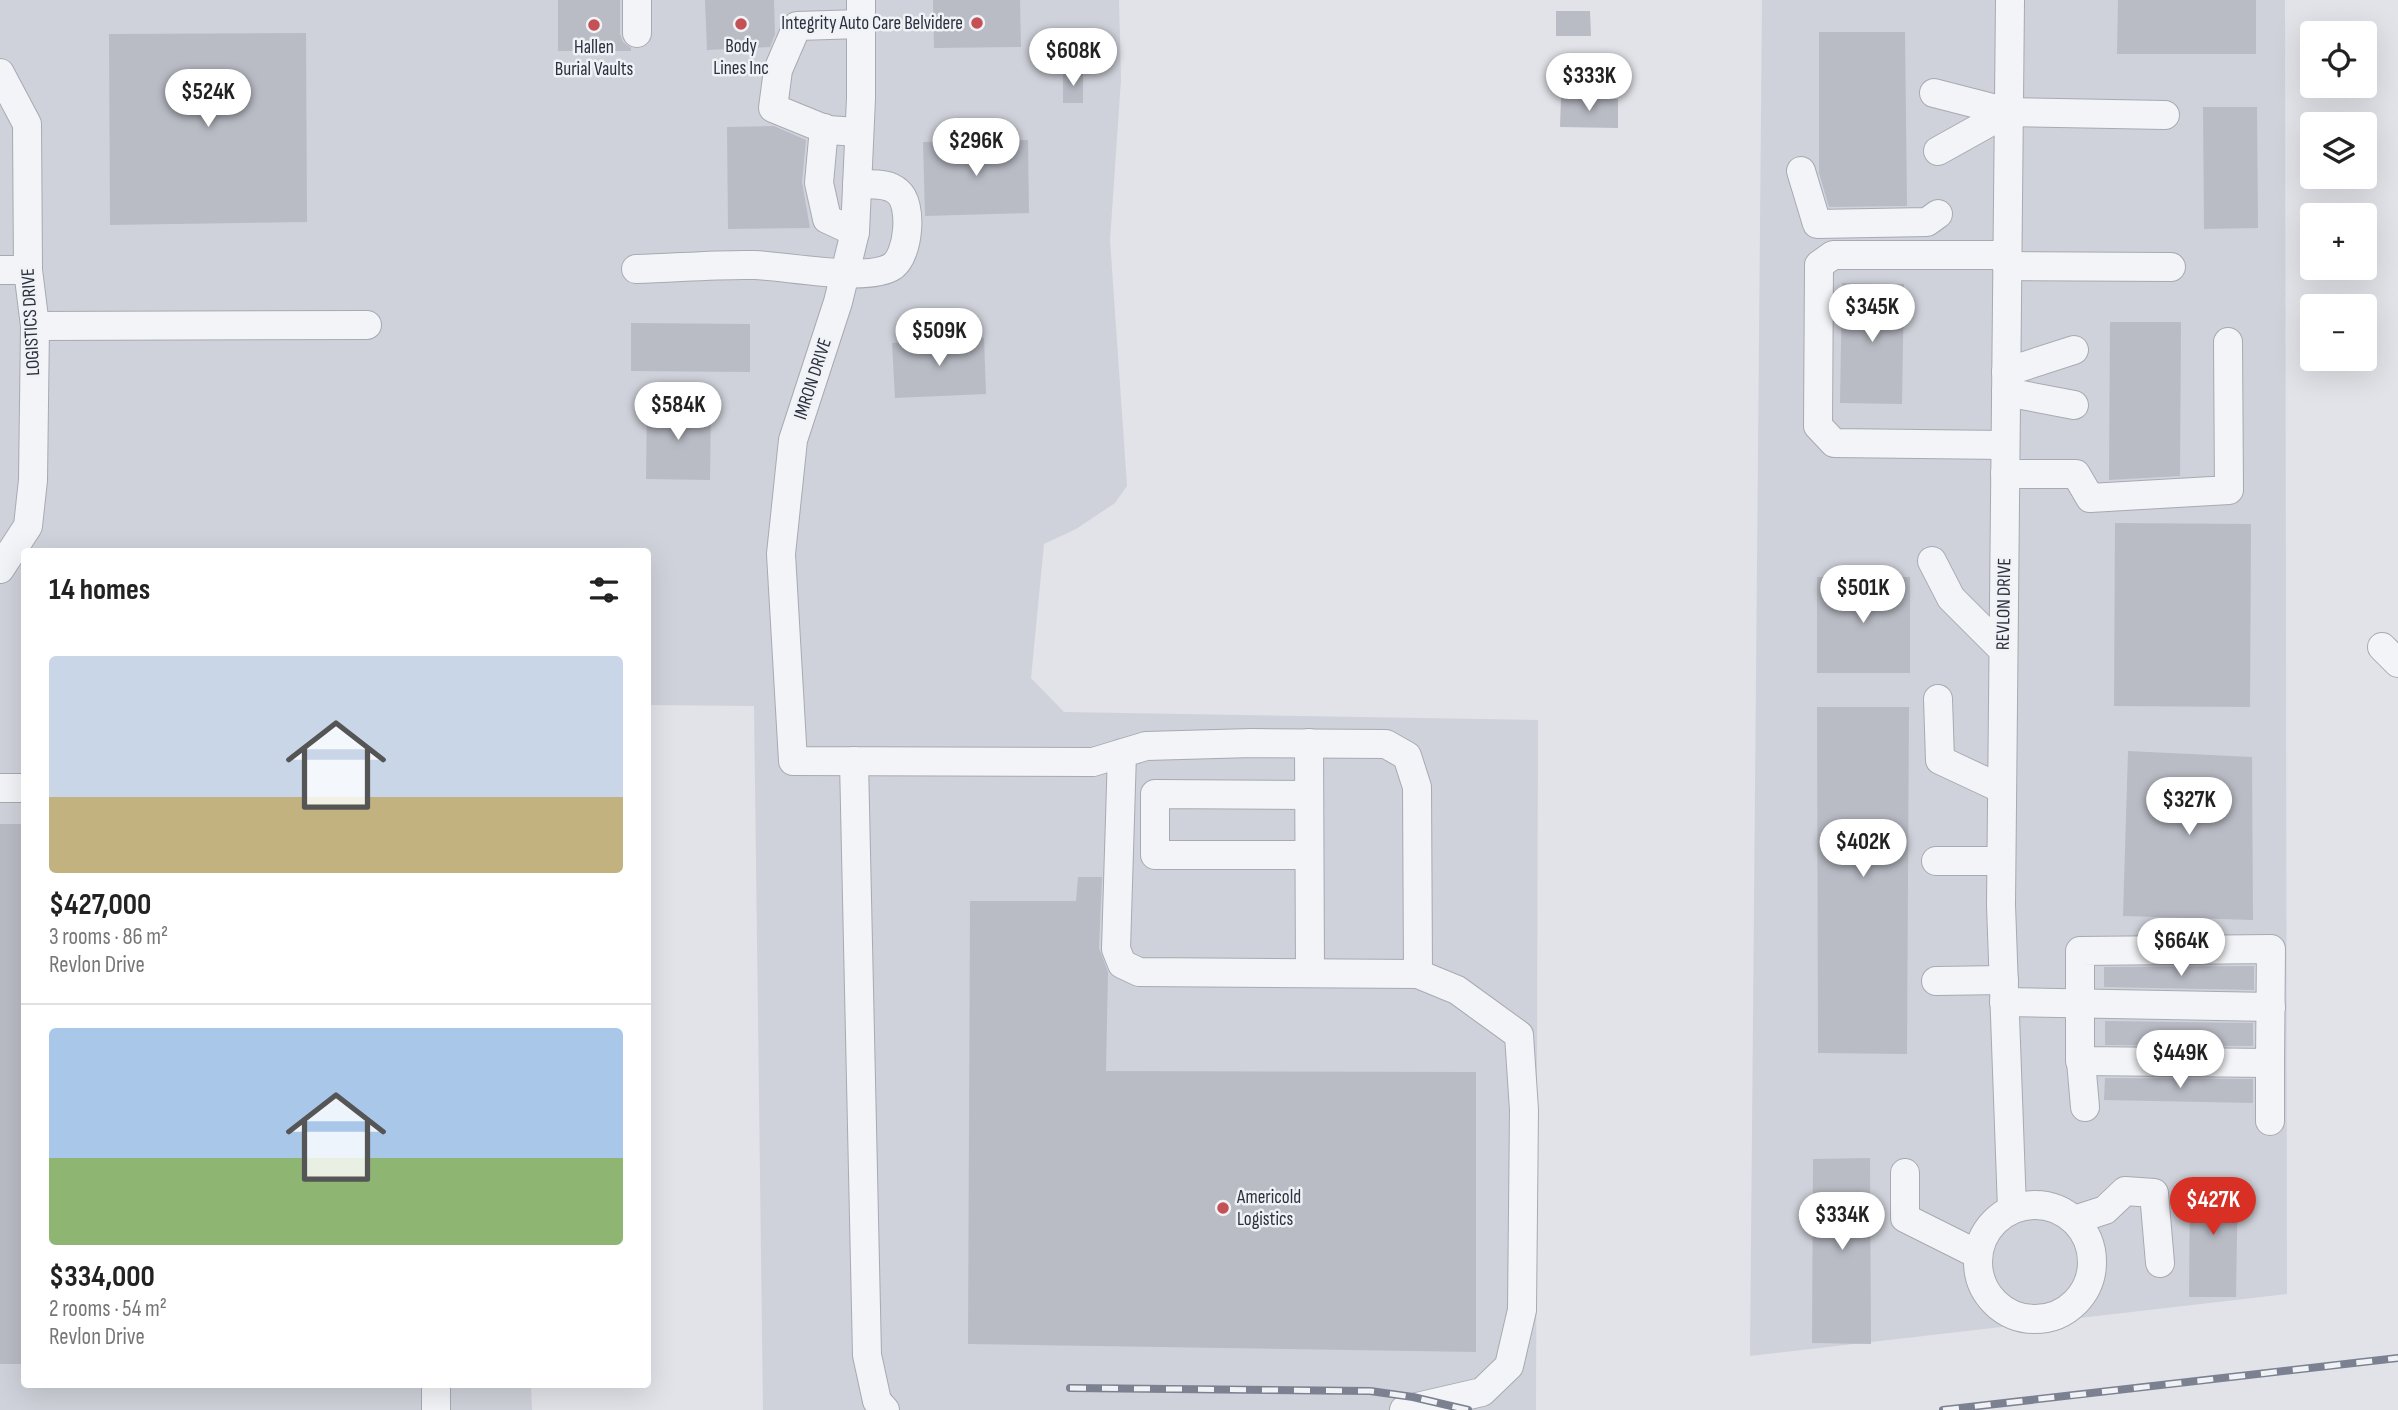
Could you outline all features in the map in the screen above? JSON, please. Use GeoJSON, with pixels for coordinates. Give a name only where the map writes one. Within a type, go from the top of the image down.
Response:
{"type":"FeatureCollection","features":[{"type":"Feature","properties":{"kind":"street"},"geometry":{"type":"LineString","coordinates":[[637,0],[637,33]]}},
{"type":"Feature","properties":{"kind":"street","name":"REVLON DRIVE"},"geometry":{"type":"LineString","coordinates":[[2010,0],[2001,861],[2012,1209]]}},
{"type":"Feature","properties":{"kind":"street"},"geometry":{"type":"LineString","coordinates":[[859,132],[824,128],[772,108],[778,69],[797,26],[861,12]]}},
{"type":"Feature","properties":{"kind":"street","name":"IMRON DRIVE"},"geometry":{"type":"LineString","coordinates":[[854,761],[793,761],[781,554],[793,440],[838,302],[855,232],[861,12]]}},
{"type":"Feature","properties":{"kind":"street","name":"LOGISTICS DRIVE"},"geometry":{"type":"LineString","coordinates":[[0,73],[27,124],[14,270],[35,326],[33,480],[28,526],[0,569]]}},
{"type":"Feature","properties":{"kind":"street"},"geometry":{"type":"LineString","coordinates":[[1934,93],[2008,112],[2165,115]]}},
{"type":"Feature","properties":{"kind":"street"},"geometry":{"type":"LineString","coordinates":[[1938,151],[2008,112]]}},
{"type":"Feature","properties":{"kind":"street"},"geometry":{"type":"LineString","coordinates":[[824,128],[819,183],[827,219],[855,232]]}},
{"type":"Feature","properties":{"kind":"street"},"geometry":{"type":"LineString","coordinates":[[1801,171],[1817,225],[1927,222],[1938,214]]}},
{"type":"Feature","properties":{"kind":"street"},"geometry":{"type":"LineString","coordinates":[[636,269],[754,265],[873,273],[894,265],[904,251],[908,208],[901,193],[890,186],[857,184]]}},
{"type":"Feature","properties":{"kind":"street"},"geometry":{"type":"LineString","coordinates":[[2005,445],[1834,443],[1818,426],[1819,265],[1833,255],[2171,267]]}},
{"type":"Feature","properties":{"kind":"street"},"geometry":{"type":"LineString","coordinates":[[35,326],[367,325]]}},
{"type":"Feature","properties":{"kind":"street"},"geometry":{"type":"LineString","coordinates":[[2005,474],[2076,474],[2091,498],[2229,490],[2228,342]]}},
{"type":"Feature","properties":{"kind":"street"},"geometry":{"type":"LineString","coordinates":[[2006,382],[2074,350]]}},
{"type":"Feature","properties":{"kind":"street"},"geometry":{"type":"LineString","coordinates":[[2006,382],[2074,405]]}},
{"type":"Feature","properties":{"kind":"street"},"geometry":{"type":"LineString","coordinates":[[1932,561],[1951,598],[2003,650]]}},
{"type":"Feature","properties":{"kind":"street"},"geometry":{"type":"LineString","coordinates":[[1938,699],[1940,760],[2002,789]]}},
{"type":"Feature","properties":{"kind":"street"},"geometry":{"type":"LineString","coordinates":[[1309,743],[1310,973]]}},
{"type":"Feature","properties":{"kind":"street"},"geometry":{"type":"LineString","coordinates":[[885,1410],[877,1401],[867,1355],[854,761],[1093,762],[1146,746],[1386,744],[1407,756],[1417,788],[1418,974]]}},
{"type":"Feature","properties":{"kind":"street"},"geometry":{"type":"LineString","coordinates":[[1122,752],[1116,949],[1122,964],[1139,972],[1418,974],[1457,990],[1519,1035],[1524,1110],[1522,1310],[1508,1366],[1482,1392],[1405,1410]]}},
{"type":"Feature","properties":{"kind":"street"},"geometry":{"type":"LineString","coordinates":[[0,788],[21,788]]}},
{"type":"Feature","properties":{"kind":"street"},"geometry":{"type":"LineString","coordinates":[[1309,795],[1154,794],[1154,855],[1309,855]]}},
{"type":"Feature","properties":{"kind":"street"},"geometry":{"type":"LineString","coordinates":[[1936,861],[2001,861]]}},
{"type":"Feature","properties":{"kind":"street"},"geometry":{"type":"LineString","coordinates":[[2085,1107],[2081,1061],[2080,951],[2270,949],[2270,1121]]}},
{"type":"Feature","properties":{"kind":"street"},"geometry":{"type":"LineString","coordinates":[[1936,981],[2081,1003],[2271,1007]]}},
{"type":"Feature","properties":{"kind":"street"},"geometry":{"type":"LineString","coordinates":[[2081,1061],[2270,1063]]}},
{"type":"Feature","properties":{"kind":"street"},"geometry":{"type":"LineString","coordinates":[[1905,1173],[1905,1218],[1977,1254]]}},
{"type":"Feature","properties":{"kind":"street"},"geometry":{"type":"LineString","coordinates":[[2074,1220],[2105,1210],[2126,1191],[2154,1193],[2160,1263]]}},
{"type":"Feature","properties":{"kind":"street"},"geometry":{"type":"LineString","coordinates":[[2028,1204],[2045,1205],[2060,1210],[2074,1220],[2085,1233],[2091,1248],[2089,1282],[2081,1297],[2054,1316],[2029,1318],[2005,1311],[1992,1301],[1983,1287],[1977,1254],[1983,1235],[1995,1220],[2012,1209],[2028,1204]]}},
{"type":"Feature","properties":{"kind":"street"},"geometry":{"type":"LineString","coordinates":[[436,1388],[436,1410]]}},
{"type":"Feature","properties":{"kind":"shaded area"},"geometry":{"type":"Polygon","coordinates":[[[0,0],[1119,0],[1121,80],[1110,240],[1127,486],[1115,503],[1076,529],[1044,544],[1031,678],[1064,712],[1538,720],[1536,1410],[763,1410],[754,706],[651,705],[651,548],[21,548],[21,1388],[531,1388],[532,1410],[0,1410],[0,0]]]}},
{"type":"Feature","properties":{"kind":"shaded area"},"geometry":{"type":"Polygon","coordinates":[[[1762,0],[2285,0],[2287,1294],[1750,1356],[1762,0]]]}},
{"type":"Feature","properties":{"kind":"building","name":"Hallen Burial Vaults"},"geometry":{"type":"Polygon","coordinates":[[[558,0],[620,0],[620,34],[631,51],[558,51],[558,0]]]}},
{"type":"Feature","properties":{"kind":"building","name":"Body Lines Inc"},"geometry":{"type":"Polygon","coordinates":[[[705,0],[774,0],[775,34],[770,47],[707,50],[705,0]]]}},
{"type":"Feature","properties":{"kind":"building","name":"Integrity Auto Care Belvidere"},"geometry":{"type":"Polygon","coordinates":[[[933,0],[1020,0],[1021,47],[934,48],[933,0]]]}},
{"type":"Feature","properties":{"kind":"building"},"geometry":{"type":"Polygon","coordinates":[[[2118,0],[2256,0],[2256,54],[2117,54],[2118,0]]]}},
{"type":"Feature","properties":{"kind":"building"},"geometry":{"type":"Polygon","coordinates":[[[1556,11],[1590,11],[1591,36],[1556,36],[1556,11]]]}},
{"type":"Feature","properties":{"kind":"building"},"geometry":{"type":"Polygon","coordinates":[[[1819,32],[1905,32],[1907,206],[1829,207],[1819,173],[1819,32]]]}},
{"type":"Feature","properties":{"kind":"building"},"geometry":{"type":"Polygon","coordinates":[[[306,33],[307,222],[110,225],[109,34],[306,33]]]}},
{"type":"Feature","properties":{"kind":"building"},"geometry":{"type":"Polygon","coordinates":[[[1063,73],[1083,74],[1083,103],[1063,103],[1063,73]]]}},
{"type":"Feature","properties":{"kind":"building"},"geometry":{"type":"Polygon","coordinates":[[[1561,98],[1618,99],[1618,128],[1560,127],[1561,98]]]}},
{"type":"Feature","properties":{"kind":"building"},"geometry":{"type":"Polygon","coordinates":[[[2203,107],[2257,107],[2258,228],[2204,229],[2203,107]]]}},
{"type":"Feature","properties":{"kind":"building"},"geometry":{"type":"Polygon","coordinates":[[[774,126],[806,140],[802,182],[810,228],[728,229],[727,127],[774,126]]]}},
{"type":"Feature","properties":{"kind":"building"},"geometry":{"type":"Polygon","coordinates":[[[1028,140],[1029,213],[925,216],[923,142],[1028,140]]]}},
{"type":"Feature","properties":{"kind":"building"},"geometry":{"type":"Polygon","coordinates":[[[1842,283],[1904,284],[1902,404],[1840,403],[1842,283]]]}},
{"type":"Feature","properties":{"kind":"building"},"geometry":{"type":"Polygon","coordinates":[[[2110,322],[2181,322],[2180,476],[2109,480],[2110,322]]]}},
{"type":"Feature","properties":{"kind":"building"},"geometry":{"type":"Polygon","coordinates":[[[631,323],[750,324],[750,372],[631,371],[631,323]]]}},
{"type":"Feature","properties":{"kind":"building"},"geometry":{"type":"Polygon","coordinates":[[[984,338],[986,394],[895,398],[892,343],[984,338]]]}},
{"type":"Feature","properties":{"kind":"building"},"geometry":{"type":"Polygon","coordinates":[[[647,404],[711,405],[710,480],[646,479],[647,404]]]}},
{"type":"Feature","properties":{"kind":"building"},"geometry":{"type":"Polygon","coordinates":[[[2115,523],[2251,524],[2250,707],[2114,706],[2115,523]]]}},
{"type":"Feature","properties":{"kind":"building"},"geometry":{"type":"Polygon","coordinates":[[[1817,577],[1910,577],[1910,673],[1817,673],[1817,577]]]}},
{"type":"Feature","properties":{"kind":"building"},"geometry":{"type":"Polygon","coordinates":[[[1817,707],[1909,707],[1907,1054],[1818,1053],[1817,707]]]}},
{"type":"Feature","properties":{"kind":"building"},"geometry":{"type":"Polygon","coordinates":[[[2128,751],[2252,757],[2253,920],[2123,916],[2128,751]]]}},
{"type":"Feature","properties":{"kind":"building"},"geometry":{"type":"Polygon","coordinates":[[[0,824],[21,824],[21,1364],[0,1364],[0,824]]]}},
{"type":"Feature","properties":{"kind":"building","name":"Americold Logistics"},"geometry":{"type":"Polygon","coordinates":[[[1078,877],[1102,877],[1099,948],[1108,972],[1106,1071],[1476,1072],[1476,1352],[968,1344],[970,901],[1076,901],[1078,877]]]}},
{"type":"Feature","properties":{"kind":"building"},"geometry":{"type":"Polygon","coordinates":[[[2254,966],[2254,990],[2104,987],[2104,967],[2254,966]]]}},
{"type":"Feature","properties":{"kind":"building"},"geometry":{"type":"Polygon","coordinates":[[[2105,1021],[2253,1023],[2253,1046],[2105,1045],[2105,1021]]]}},
{"type":"Feature","properties":{"kind":"building"},"geometry":{"type":"Polygon","coordinates":[[[2105,1078],[2253,1079],[2253,1103],[2104,1100],[2105,1078]]]}},
{"type":"Feature","properties":{"kind":"building"},"geometry":{"type":"Polygon","coordinates":[[[1870,1158],[1871,1344],[1812,1343],[1813,1159],[1870,1158]]]}},
{"type":"Feature","properties":{"kind":"building"},"geometry":{"type":"Polygon","coordinates":[[[2190,1178],[2238,1178],[2236,1297],[2189,1297],[2190,1178]]]}},
{"type":"Feature","properties":{"kind":"railway"},"geometry":{"type":"LineString","coordinates":[[1943,1410],[2398,1358]]}},
{"type":"Feature","properties":{"kind":"railway"},"geometry":{"type":"LineString","coordinates":[[1070,1388],[1370,1391],[1413,1397],[1468,1410]]}},
{"type":"Feature","properties":{"kind":"place","name":"Integrity Auto Care Belvidere"},"geometry":{"type":"Point","coordinates":[977,23]}},
{"type":"Feature","properties":{"kind":"place","name":"Body Lines Inc"},"geometry":{"type":"Point","coordinates":[741,24]}},
{"type":"Feature","properties":{"kind":"place","name":"Hallen Burial Vaults"},"geometry":{"type":"Point","coordinates":[594,25]}},
{"type":"Feature","properties":{"kind":"place","name":"Americold Logistics"},"geometry":{"type":"Point","coordinates":[1223,1208]}}]}
